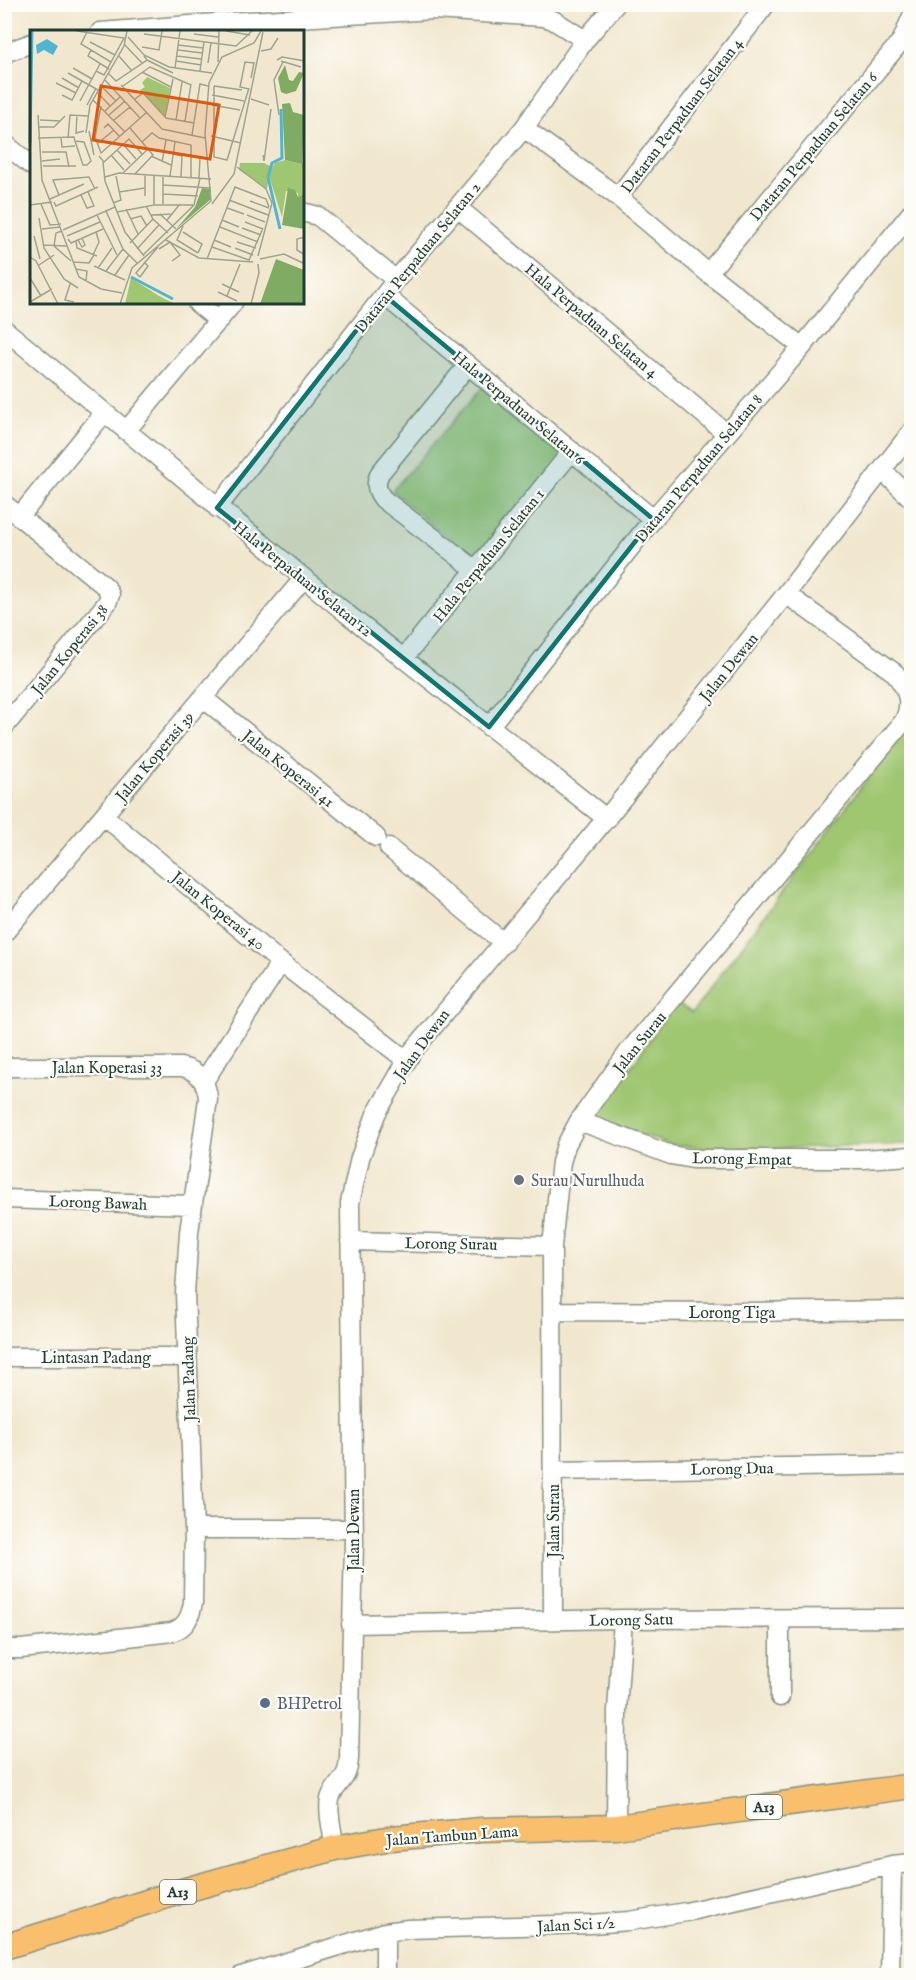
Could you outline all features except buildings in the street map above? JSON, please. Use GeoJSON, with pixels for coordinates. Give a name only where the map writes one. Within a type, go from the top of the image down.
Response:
{"type":"FeatureCollection","features":[{"type":"Feature","properties":{"kind":"main road","name":"Jalan Tambun Lama"},"geometry":{"type":"LineString","coordinates":[[4,1947],[182,1891],[335,1848],[392,1838],[481,1830],[616,1827],[912,1786]]}},
{"type":"Feature","properties":{"kind":"street","name":"Dataran Perpaduan Selatan 2"},"geometry":{"type":"LineString","coordinates":[[217,508],[396,280],[524,128],[585,40],[616,4]]}},
{"type":"Feature","properties":{"kind":"street","name":"Dataran Perpaduan Selatan 4"},"geometry":{"type":"LineString","coordinates":[[618,198],[766,4]]}},
{"type":"Feature","properties":{"kind":"street"},"geometry":{"type":"LineString","coordinates":[[128,30],[228,13],[434,10],[543,17],[553,20],[585,40]]}},
{"type":"Feature","properties":{"kind":"street","name":"Dataran Perpaduan Selatan 6"},"geometry":{"type":"LineString","coordinates":[[708,273],[902,40],[912,15]]}},
{"type":"Feature","properties":{"kind":"street"},"geometry":{"type":"LineString","coordinates":[[4,53],[30,44]]}},
{"type":"Feature","properties":{"kind":"street"},"geometry":{"type":"LineString","coordinates":[[524,128],[618,198],[802,347]]}},
{"type":"Feature","properties":{"kind":"street"},"geometry":{"type":"LineString","coordinates":[[4,143],[30,164]]}},
{"type":"Feature","properties":{"kind":"street","name":"Hala Perpaduan Selatan 4"},"geometry":{"type":"LineString","coordinates":[[457,207],[726,434]]}},
{"type":"Feature","properties":{"kind":"street","name":"Dataran Perpaduan Selatan 8"},"geometry":{"type":"LineString","coordinates":[[489,727],[654,519],[802,347],[912,212]]}},
{"type":"Feature","properties":{"kind":"street"},"geometry":{"type":"LineString","coordinates":[[304,214],[318,216],[396,280]]}},
{"type":"Feature","properties":{"kind":"street","name":"Hala Perpaduan Selatan 6"},"geometry":{"type":"LineString","coordinates":[[384,295],[654,519]]}},
{"type":"Feature","properties":{"kind":"street"},"geometry":{"type":"LineString","coordinates":[[198,304],[218,320]]}},
{"type":"Feature","properties":{"kind":"street"},"geometry":{"type":"LineString","coordinates":[[126,431],[232,304]]}},
{"type":"Feature","properties":{"kind":"street","name":"Hala Perpaduan Selatan 12"},"geometry":{"type":"LineString","coordinates":[[4,329],[217,508],[403,659],[607,819]]}},
{"type":"Feature","properties":{"kind":"street"},"geometry":{"type":"LineString","coordinates":[[468,364],[381,473],[376,486],[383,499],[476,570]]}},
{"type":"Feature","properties":{"kind":"street"},"geometry":{"type":"LineString","coordinates":[[10,512],[104,413]]}},
{"type":"Feature","properties":{"kind":"street","name":"Jalan Dewan"},"geometry":{"type":"LineString","coordinates":[[335,1848],[330,1798],[346,1776],[349,1767],[354,1529],[350,1203],[360,1158],[376,1114],[406,1060],[607,819],[912,431]]}},
{"type":"Feature","properties":{"kind":"street","name":"Hala Perpaduan Selatan 1"},"geometry":{"type":"LineString","coordinates":[[403,659],[572,451]]}},
{"type":"Feature","properties":{"kind":"street"},"geometry":{"type":"LineString","coordinates":[[882,470],[912,499]]}},
{"type":"Feature","properties":{"kind":"street","name":"Jalan Koperasi 38"},"geometry":{"type":"LineString","coordinates":[[4,727],[110,599],[106,587],[10,512]]}},
{"type":"Feature","properties":{"kind":"street","name":"Jalan Koperasi 39"},"geometry":{"type":"LineString","coordinates":[[6,928],[104,816],[304,578]]}},
{"type":"Feature","properties":{"kind":"street","name":"Jalan Surau"},"geometry":{"type":"LineString","coordinates":[[553,1620],[552,1246],[561,1162],[566,1145],[579,1121],[629,1051],[904,721],[909,710],[904,686],[895,673],[786,594]]}},
{"type":"Feature","properties":{"kind":"street","name":"Jalan Koperasi 41"},"geometry":{"type":"LineString","coordinates":[[203,698],[504,942]]}},
{"type":"Feature","properties":{"kind":"street","name":"Jalan Koperasi 40"},"geometry":{"type":"LineString","coordinates":[[104,816],[279,961],[274,973],[204,1081]]}},
{"type":"Feature","properties":{"kind":"street"},"geometry":{"type":"LineString","coordinates":[[279,961],[406,1060]]}},
{"type":"Feature","properties":{"kind":"street","name":"Jalan Koperasi 33"},"geometry":{"type":"LineString","coordinates":[[4,1067],[181,1067],[198,1073],[204,1081]]}},
{"type":"Feature","properties":{"kind":"street","name":"Jalan Padang"},"geometry":{"type":"LineString","coordinates":[[4,1649],[172,1632],[181,1629],[187,1622],[193,1603],[194,1529],[185,1293],[192,1205],[208,1099],[208,1089],[204,1081]]}},
{"type":"Feature","properties":{"kind":"street","name":"Lorong Empat"},"geometry":{"type":"LineString","coordinates":[[579,1121],[671,1155],[693,1159],[912,1156]]}},
{"type":"Feature","properties":{"kind":"street","name":"Lorong Bawah"},"geometry":{"type":"LineString","coordinates":[[4,1199],[192,1205]]}},
{"type":"Feature","properties":{"kind":"street","name":"Lorong Surau"},"geometry":{"type":"LineString","coordinates":[[350,1241],[552,1246]]}},
{"type":"Feature","properties":{"kind":"street","name":"Lorong Tiga"},"geometry":{"type":"LineString","coordinates":[[552,1311],[912,1310]]}},
{"type":"Feature","properties":{"kind":"street","name":"Lintasan Padang"},"geometry":{"type":"LineString","coordinates":[[4,1357],[187,1358]]}},
{"type":"Feature","properties":{"kind":"street","name":"Lorong Dua"},"geometry":{"type":"LineString","coordinates":[[553,1472],[912,1465]]}},
{"type":"Feature","properties":{"kind":"street"},"geometry":{"type":"LineString","coordinates":[[194,1529],[354,1529]]}},
{"type":"Feature","properties":{"kind":"street"},"geometry":{"type":"LineString","coordinates":[[616,1827],[617,1711],[623,1618]]}},
{"type":"Feature","properties":{"kind":"street","name":"Lorong Satu"},"geometry":{"type":"LineString","coordinates":[[351,1624],[623,1618],[912,1618]]}},
{"type":"Feature","properties":{"kind":"street"},"geometry":{"type":"LineString","coordinates":[[780,1619],[780,1697]]}},
{"type":"Feature","properties":{"kind":"street","name":"Jalan Sci 1/2"},"geometry":{"type":"LineString","coordinates":[[240,1976],[385,1932],[408,1929],[629,1921],[686,1912],[892,1865],[912,1863]]}},
{"type":"Feature","properties":{"kind":"street"},"geometry":{"type":"LineString","coordinates":[[890,1976],[892,1865]]}},
{"type":"Feature","properties":{"kind":"street"},"geometry":{"type":"LineString","coordinates":[[384,1976],[385,1932]]}},
{"type":"Feature","properties":{"kind":"highlighted area"},"geometry":{"type":"Polygon","coordinates":[[[384,295],[653,519],[489,727],[217,508],[384,295]]]}},
{"type":"Feature","properties":{"kind":"green space"},"geometry":{"type":"Polygon","coordinates":[[[488,381],[568,452],[476,563],[392,491],[488,381]]]}},
{"type":"Feature","properties":{"kind":"green space"},"geometry":{"type":"Polygon","coordinates":[[[911,720],[911,1144],[728,1150],[671,1145],[595,1120],[675,1002],[692,1013],[911,720]]]}},
{"type":"Feature","properties":{"kind":"place","name":"Surau Nurulhuda"},"geometry":{"type":"Point","coordinates":[519,1180]}},
{"type":"Feature","properties":{"kind":"place","name":"BHPetrol"},"geometry":{"type":"Point","coordinates":[265,1703]}}]}
